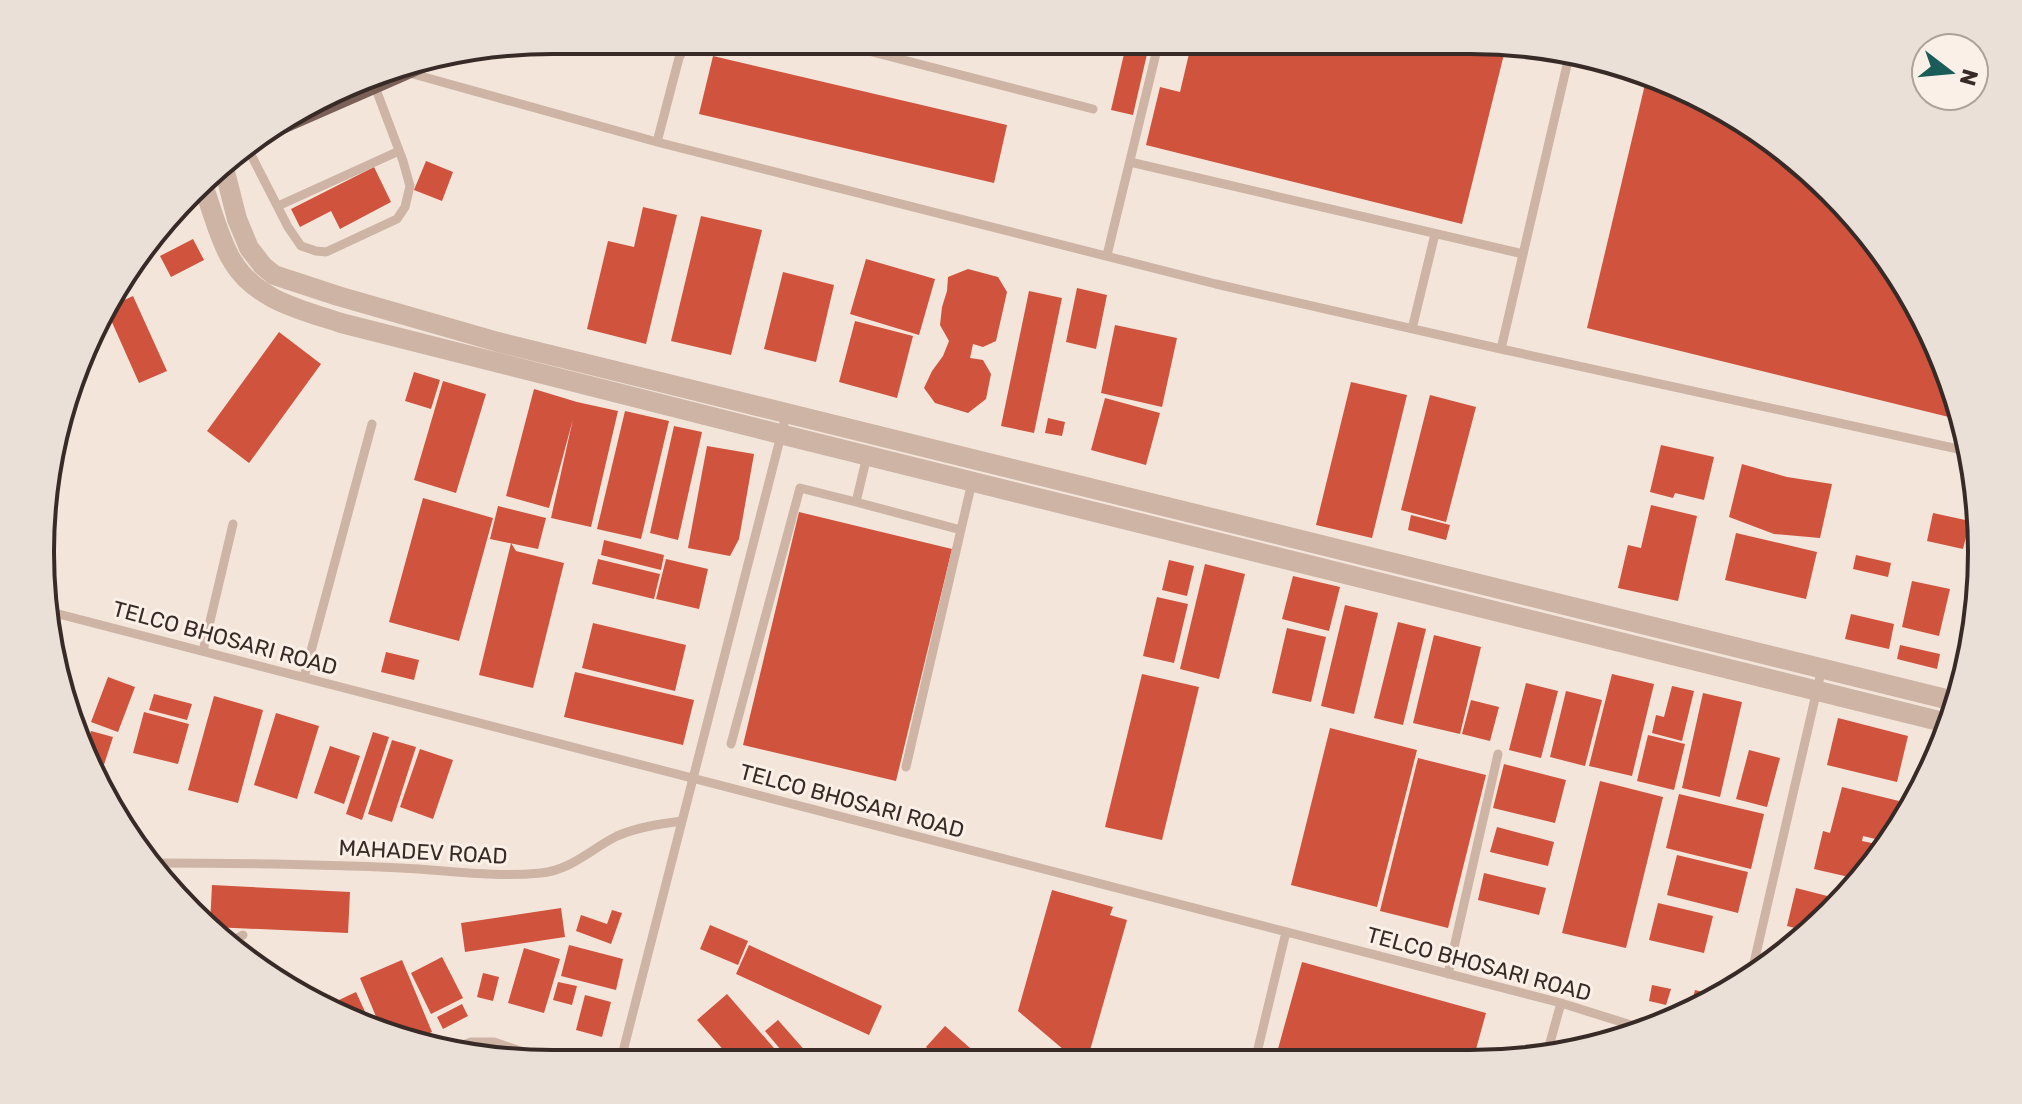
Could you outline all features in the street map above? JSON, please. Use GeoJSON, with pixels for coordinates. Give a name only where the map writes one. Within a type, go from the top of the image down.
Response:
{"type":"FeatureCollection","features":[{"type":"Feature","properties":{"kind":"street"},"geometry":{"type":"LineString","coordinates":[[226,176],[237,219],[249,248],[263,266],[274,275],[338,296],[498,342],[1946,699]]}},
{"type":"Feature","properties":{"kind":"street"},"geometry":{"type":"LineString","coordinates":[[206,194],[231,260],[249,281],[268,296],[289,306],[341,323],[1939,721]]}},
{"type":"Feature","properties":{"kind":"lane"},"geometry":{"type":"LineString","coordinates":[[657,142],[681,54]]}},
{"type":"Feature","properties":{"kind":"lane"},"geometry":{"type":"LineString","coordinates":[[880,54],[1093,109]]}},
{"type":"Feature","properties":{"kind":"lane"},"geometry":{"type":"LineString","coordinates":[[1107,255],[1156,54]]}},
{"type":"Feature","properties":{"kind":"lane"},"geometry":{"type":"LineString","coordinates":[[1501,349],[1567,64]]}},
{"type":"Feature","properties":{"kind":"lane"},"geometry":{"type":"LineString","coordinates":[[413,74],[657,142],[1216,284],[1957,449]]}},
{"type":"Feature","properties":{"kind":"lane"},"geometry":{"type":"LineString","coordinates":[[251,155],[301,246],[326,252],[397,219],[405,207],[410,186],[375,87]]}},
{"type":"Feature","properties":{"kind":"lane"},"geometry":{"type":"LineString","coordinates":[[278,206],[399,151]]}},
{"type":"Feature","properties":{"kind":"lane"},"geometry":{"type":"LineString","coordinates":[[1130,162],[1523,254]]}},
{"type":"Feature","properties":{"kind":"lane"},"geometry":{"type":"LineString","coordinates":[[1412,329],[1435,234]]}},
{"type":"Feature","properties":{"kind":"lane"},"geometry":{"type":"LineString","coordinates":[[623,1050],[787,412]]}},
{"type":"Feature","properties":{"kind":"lane"},"geometry":{"type":"LineString","coordinates":[[304,677],[372,424]]}},
{"type":"Feature","properties":{"kind":"lane"},"geometry":{"type":"LineString","coordinates":[[856,502],[867,456]]}},
{"type":"Feature","properties":{"kind":"lane"},"geometry":{"type":"LineString","coordinates":[[906,767],[972,482]]}},
{"type":"Feature","properties":{"kind":"lane"},"geometry":{"type":"LineString","coordinates":[[731,744],[800,488],[961,530]]}},
{"type":"Feature","properties":{"kind":"lane"},"geometry":{"type":"LineString","coordinates":[[203,651],[233,524]]}},
{"type":"Feature","properties":{"kind":"lane","name":"TELCO BHOSARI ROAD"},"geometry":{"type":"LineString","coordinates":[[58,614],[1561,1003],[1629,1024]]}},
{"type":"Feature","properties":{"kind":"lane"},"geometry":{"type":"LineString","coordinates":[[1755,961],[1822,668]]}},
{"type":"Feature","properties":{"kind":"lane"},"geometry":{"type":"LineString","coordinates":[[1448,974],[1498,754]]}},
{"type":"Feature","properties":{"kind":"lane","name":"MAHADEV ROAD"},"geometry":{"type":"LineString","coordinates":[[164,863],[402,868],[501,875],[543,873],[564,868],[616,837],[640,828],[682,821]]}},
{"type":"Feature","properties":{"kind":"lane"},"geometry":{"type":"LineString","coordinates":[[1258,1050],[1286,932]]}},
{"type":"Feature","properties":{"kind":"lane"},"geometry":{"type":"LineString","coordinates":[[238,938],[243,935]]}},
{"type":"Feature","properties":{"kind":"lane"},"geometry":{"type":"LineString","coordinates":[[1550,1043],[1561,1003]]}},
{"type":"Feature","properties":{"kind":"lane"},"geometry":{"type":"LineString","coordinates":[[469,1043],[494,1042],[513,1048]]}},
{"type":"Feature","properties":{"kind":"building"},"geometry":{"type":"Polygon","coordinates":[[[1124,54],[1147,54],[1133,115],[1111,110],[1124,54]]]}},
{"type":"Feature","properties":{"kind":"building"},"geometry":{"type":"Polygon","coordinates":[[[1189,54],[1504,55],[1462,224],[1146,145],[1160,87],[1180,92],[1189,54]]]}},
{"type":"Feature","properties":{"kind":"building"},"geometry":{"type":"Polygon","coordinates":[[[713,56],[1007,125],[994,183],[699,114],[713,56]]]}},
{"type":"Feature","properties":{"kind":"building"},"geometry":{"type":"Polygon","coordinates":[[[1645,86],[1690,105],[1747,138],[1822,200],[1865,249],[1901,303],[1930,361],[1949,417],[1587,328],[1645,86]]]}},
{"type":"Feature","properties":{"kind":"building"},"geometry":{"type":"Polygon","coordinates":[[[426,161],[453,172],[442,201],[414,190],[426,161]]]}},
{"type":"Feature","properties":{"kind":"building"},"geometry":{"type":"Polygon","coordinates":[[[374,167],[391,202],[340,229],[331,211],[300,227],[291,209],[374,167]]]}},
{"type":"Feature","properties":{"kind":"building"},"geometry":{"type":"Polygon","coordinates":[[[643,207],[677,215],[646,344],[587,329],[608,241],[634,247],[643,207]]]}},
{"type":"Feature","properties":{"kind":"building"},"geometry":{"type":"Polygon","coordinates":[[[701,216],[762,230],[731,355],[671,341],[701,216]]]}},
{"type":"Feature","properties":{"kind":"building"},"geometry":{"type":"Polygon","coordinates":[[[193,239],[204,260],[171,277],[160,256],[193,239]]]}},
{"type":"Feature","properties":{"kind":"building"},"geometry":{"type":"Polygon","coordinates":[[[866,259],[935,279],[919,335],[850,314],[866,259]]]}},
{"type":"Feature","properties":{"kind":"building"},"geometry":{"type":"Polygon","coordinates":[[[968,269],[998,277],[1007,292],[996,341],[983,347],[973,344],[970,358],[983,360],[991,374],[986,399],[968,413],[935,403],[924,388],[949,341],[940,325],[948,277],[968,269]]]}},
{"type":"Feature","properties":{"kind":"building"},"geometry":{"type":"Polygon","coordinates":[[[783,272],[834,285],[816,362],[764,349],[783,272]]]}},
{"type":"Feature","properties":{"kind":"building"},"geometry":{"type":"Polygon","coordinates":[[[1077,288],[1107,295],[1096,349],[1066,342],[1077,288]]]}},
{"type":"Feature","properties":{"kind":"building"},"geometry":{"type":"Polygon","coordinates":[[[1029,291],[1062,298],[1034,433],[1001,426],[1029,291]]]}},
{"type":"Feature","properties":{"kind":"building"},"geometry":{"type":"Polygon","coordinates":[[[133,296],[167,371],[139,383],[111,321],[122,301],[133,296]]]}},
{"type":"Feature","properties":{"kind":"building"},"geometry":{"type":"Polygon","coordinates":[[[855,321],[913,336],[897,398],[839,382],[855,321]]]}},
{"type":"Feature","properties":{"kind":"building"},"geometry":{"type":"Polygon","coordinates":[[[1115,325],[1177,338],[1162,407],[1101,393],[1115,325]]]}},
{"type":"Feature","properties":{"kind":"building"},"geometry":{"type":"Polygon","coordinates":[[[279,332],[321,364],[249,463],[207,431],[279,332]]]}},
{"type":"Feature","properties":{"kind":"building"},"geometry":{"type":"Polygon","coordinates":[[[414,372],[440,380],[431,409],[405,401],[414,372]]]}},
{"type":"Feature","properties":{"kind":"building"},"geometry":{"type":"Polygon","coordinates":[[[443,381],[486,394],[456,493],[414,480],[443,381]]]}},
{"type":"Feature","properties":{"kind":"building"},"geometry":{"type":"Polygon","coordinates":[[[1351,382],[1407,395],[1372,538],[1316,525],[1351,382]]]}},
{"type":"Feature","properties":{"kind":"building"},"geometry":{"type":"Polygon","coordinates":[[[534,389],[618,411],[591,527],[551,518],[573,419],[549,508],[506,496],[534,389]]]}},
{"type":"Feature","properties":{"kind":"building"},"geometry":{"type":"Polygon","coordinates":[[[1430,395],[1476,407],[1446,522],[1401,510],[1430,395]]]}},
{"type":"Feature","properties":{"kind":"building"},"geometry":{"type":"Polygon","coordinates":[[[1105,398],[1160,413],[1146,465],[1091,450],[1105,398]]]}},
{"type":"Feature","properties":{"kind":"building"},"geometry":{"type":"Polygon","coordinates":[[[625,411],[669,421],[641,539],[597,529],[625,411]]]}},
{"type":"Feature","properties":{"kind":"building"},"geometry":{"type":"Polygon","coordinates":[[[1048,418],[1065,422],[1062,436],[1045,433],[1048,418]]]}},
{"type":"Feature","properties":{"kind":"building"},"geometry":{"type":"Polygon","coordinates":[[[674,426],[702,432],[678,540],[650,533],[674,426]]]}},
{"type":"Feature","properties":{"kind":"building"},"geometry":{"type":"Polygon","coordinates":[[[1661,445],[1714,457],[1704,500],[1675,493],[1673,498],[1650,492],[1661,445]]]}},
{"type":"Feature","properties":{"kind":"building"},"geometry":{"type":"Polygon","coordinates":[[[707,446],[754,454],[739,539],[730,556],[688,548],[707,446]]]}},
{"type":"Feature","properties":{"kind":"building"},"geometry":{"type":"Polygon","coordinates":[[[1742,464],[1787,477],[1832,484],[1820,538],[1774,534],[1729,517],[1742,464]]]}},
{"type":"Feature","properties":{"kind":"building"},"geometry":{"type":"Polygon","coordinates":[[[423,498],[493,518],[459,641],[389,622],[423,498]]]}},
{"type":"Feature","properties":{"kind":"building"},"geometry":{"type":"Polygon","coordinates":[[[1651,505],[1697,516],[1678,601],[1618,588],[1628,545],[1641,548],[1651,505]]]}},
{"type":"Feature","properties":{"kind":"building"},"geometry":{"type":"Polygon","coordinates":[[[498,506],[546,518],[538,549],[490,539],[498,506]]]}},
{"type":"Feature","properties":{"kind":"building"},"geometry":{"type":"Polygon","coordinates":[[[799,512],[952,549],[896,781],[743,745],[799,512]]]}},
{"type":"Feature","properties":{"kind":"building"},"geometry":{"type":"Polygon","coordinates":[[[1933,513],[1967,520],[1963,549],[1927,541],[1933,513]]]}},
{"type":"Feature","properties":{"kind":"building"},"geometry":{"type":"Polygon","coordinates":[[[1411,515],[1450,525],[1446,540],[1408,530],[1411,515]]]}},
{"type":"Feature","properties":{"kind":"building"},"geometry":{"type":"Polygon","coordinates":[[[1736,533],[1817,552],[1806,599],[1725,580],[1736,533]]]}},
{"type":"Feature","properties":{"kind":"building"},"geometry":{"type":"Polygon","coordinates":[[[604,540],[664,555],[661,570],[601,555],[604,540]]]}},
{"type":"Feature","properties":{"kind":"building"},"geometry":{"type":"Polygon","coordinates":[[[511,543],[516,551],[564,563],[533,688],[479,675],[511,543]]]}},
{"type":"Feature","properties":{"kind":"building"},"geometry":{"type":"Polygon","coordinates":[[[1856,555],[1891,563],[1888,577],[1853,569],[1856,555]]]}},
{"type":"Feature","properties":{"kind":"building"},"geometry":{"type":"Polygon","coordinates":[[[598,559],[660,574],[654,599],[592,584],[598,559]]]}},
{"type":"Feature","properties":{"kind":"building"},"geometry":{"type":"Polygon","coordinates":[[[666,559],[708,569],[699,609],[656,599],[666,559]]]}},
{"type":"Feature","properties":{"kind":"building"},"geometry":{"type":"Polygon","coordinates":[[[1169,560],[1194,566],[1187,596],[1162,590],[1169,560]]]}},
{"type":"Feature","properties":{"kind":"building"},"geometry":{"type":"Polygon","coordinates":[[[1205,564],[1245,574],[1219,679],[1180,669],[1205,564]]]}},
{"type":"Feature","properties":{"kind":"building"},"geometry":{"type":"Polygon","coordinates":[[[1293,576],[1340,587],[1329,631],[1282,619],[1293,576]]]}},
{"type":"Feature","properties":{"kind":"building"},"geometry":{"type":"Polygon","coordinates":[[[1912,581],[1950,589],[1939,636],[1902,627],[1912,581]]]}},
{"type":"Feature","properties":{"kind":"building"},"geometry":{"type":"Polygon","coordinates":[[[1157,597],[1188,604],[1174,663],[1143,656],[1157,597]]]}},
{"type":"Feature","properties":{"kind":"building"},"geometry":{"type":"Polygon","coordinates":[[[1345,605],[1378,613],[1354,714],[1321,706],[1345,605]]]}},
{"type":"Feature","properties":{"kind":"building"},"geometry":{"type":"Polygon","coordinates":[[[1851,614],[1894,624],[1889,649],[1845,639],[1851,614]]]}},
{"type":"Feature","properties":{"kind":"building"},"geometry":{"type":"Polygon","coordinates":[[[1398,622],[1426,629],[1403,725],[1374,718],[1398,622]]]}},
{"type":"Feature","properties":{"kind":"building"},"geometry":{"type":"Polygon","coordinates":[[[593,623],[686,645],[675,691],[582,668],[593,623]]]}},
{"type":"Feature","properties":{"kind":"building"},"geometry":{"type":"Polygon","coordinates":[[[1287,628],[1326,637],[1311,702],[1272,693],[1287,628]]]}},
{"type":"Feature","properties":{"kind":"building"},"geometry":{"type":"Polygon","coordinates":[[[1434,635],[1481,647],[1460,734],[1413,723],[1434,635]]]}},
{"type":"Feature","properties":{"kind":"building"},"geometry":{"type":"Polygon","coordinates":[[[1900,645],[1940,654],[1937,669],[1897,659],[1900,645]]]}},
{"type":"Feature","properties":{"kind":"building"},"geometry":{"type":"Polygon","coordinates":[[[386,652],[419,660],[414,680],[381,672],[386,652]]]}},
{"type":"Feature","properties":{"kind":"building"},"geometry":{"type":"Polygon","coordinates":[[[575,672],[694,700],[683,745],[564,717],[575,672]]]}},
{"type":"Feature","properties":{"kind":"building"},"geometry":{"type":"Polygon","coordinates":[[[1142,674],[1199,687],[1162,840],[1105,827],[1142,674]]]}},
{"type":"Feature","properties":{"kind":"building"},"geometry":{"type":"Polygon","coordinates":[[[1612,674],[1654,684],[1632,776],[1589,766],[1612,674]]]}},
{"type":"Feature","properties":{"kind":"building"},"geometry":{"type":"Polygon","coordinates":[[[108,677],[135,687],[118,732],[91,722],[108,677]]]}},
{"type":"Feature","properties":{"kind":"building"},"geometry":{"type":"Polygon","coordinates":[[[1526,683],[1558,691],[1541,758],[1509,750],[1526,683]]]}},
{"type":"Feature","properties":{"kind":"building"},"geometry":{"type":"Polygon","coordinates":[[[1672,686],[1694,691],[1682,741],[1652,733],[1656,715],[1664,717],[1672,686]]]}},
{"type":"Feature","properties":{"kind":"building"},"geometry":{"type":"Polygon","coordinates":[[[1566,691],[1602,700],[1585,766],[1550,757],[1566,691]]]}},
{"type":"Feature","properties":{"kind":"building"},"geometry":{"type":"Polygon","coordinates":[[[1703,693],[1742,702],[1720,797],[1682,788],[1703,693]]]}},
{"type":"Feature","properties":{"kind":"building"},"geometry":{"type":"Polygon","coordinates":[[[154,694],[192,704],[187,720],[149,710],[154,694]]]}},
{"type":"Feature","properties":{"kind":"building"},"geometry":{"type":"Polygon","coordinates":[[[214,696],[263,710],[238,803],[188,790],[214,696]]]}},
{"type":"Feature","properties":{"kind":"building"},"geometry":{"type":"Polygon","coordinates":[[[1471,700],[1499,707],[1490,741],[1462,734],[1471,700]]]}},
{"type":"Feature","properties":{"kind":"building"},"geometry":{"type":"Polygon","coordinates":[[[144,712],[189,724],[178,764],[133,753],[144,712]]]}},
{"type":"Feature","properties":{"kind":"building"},"geometry":{"type":"Polygon","coordinates":[[[276,713],[319,726],[297,799],[254,785],[276,713]]]}},
{"type":"Feature","properties":{"kind":"building"},"geometry":{"type":"Polygon","coordinates":[[[1838,718],[1908,736],[1897,782],[1827,765],[1838,718]]]}},
{"type":"Feature","properties":{"kind":"building"},"geometry":{"type":"Polygon","coordinates":[[[1330,728],[1417,750],[1377,907],[1291,885],[1330,728]]]}},
{"type":"Feature","properties":{"kind":"building"},"geometry":{"type":"Polygon","coordinates":[[[91,731],[113,737],[103,768],[92,743],[91,731]]]}},
{"type":"Feature","properties":{"kind":"building"},"geometry":{"type":"Polygon","coordinates":[[[373,732],[389,737],[362,820],[346,814],[373,732]]]}},
{"type":"Feature","properties":{"kind":"building"},"geometry":{"type":"Polygon","coordinates":[[[1648,735],[1685,744],[1674,790],[1637,781],[1648,735]]]}},
{"type":"Feature","properties":{"kind":"building"},"geometry":{"type":"Polygon","coordinates":[[[392,740],[416,747],[392,822],[368,814],[392,740]]]}},
{"type":"Feature","properties":{"kind":"building"},"geometry":{"type":"Polygon","coordinates":[[[330,746],[360,756],[344,804],[314,793],[330,746]]]}},
{"type":"Feature","properties":{"kind":"building"},"geometry":{"type":"Polygon","coordinates":[[[420,749],[453,760],[433,819],[400,807],[420,749]]]}},
{"type":"Feature","properties":{"kind":"building"},"geometry":{"type":"Polygon","coordinates":[[[1749,750],[1780,758],[1767,807],[1736,799],[1749,750]]]}},
{"type":"Feature","properties":{"kind":"building"},"geometry":{"type":"Polygon","coordinates":[[[1418,758],[1486,775],[1448,928],[1380,911],[1418,758]]]}},
{"type":"Feature","properties":{"kind":"building"},"geometry":{"type":"Polygon","coordinates":[[[1504,764],[1566,780],[1555,823],[1493,808],[1504,764]]]}},
{"type":"Feature","properties":{"kind":"building"},"geometry":{"type":"Polygon","coordinates":[[[1600,781],[1663,797],[1626,948],[1562,933],[1600,781]]]}},
{"type":"Feature","properties":{"kind":"building"},"geometry":{"type":"Polygon","coordinates":[[[1842,787],[1899,801],[1877,839],[1863,836],[1862,841],[1873,843],[1847,877],[1814,869],[1823,831],[1830,833],[1842,787]]]}},
{"type":"Feature","properties":{"kind":"building"},"geometry":{"type":"Polygon","coordinates":[[[1679,794],[1764,814],[1751,869],[1666,848],[1679,794]]]}},
{"type":"Feature","properties":{"kind":"building"},"geometry":{"type":"Polygon","coordinates":[[[1497,827],[1554,842],[1548,866],[1490,852],[1497,827]]]}},
{"type":"Feature","properties":{"kind":"building"},"geometry":{"type":"Polygon","coordinates":[[[1677,855],[1748,872],[1738,913],[1667,895],[1677,855]]]}},
{"type":"Feature","properties":{"kind":"building"},"geometry":{"type":"Polygon","coordinates":[[[1484,873],[1546,888],[1539,915],[1478,900],[1484,873]]]}},
{"type":"Feature","properties":{"kind":"building"},"geometry":{"type":"Polygon","coordinates":[[[212,885],[350,892],[348,933],[226,928],[211,914],[212,885]]]}},
{"type":"Feature","properties":{"kind":"building"},"geometry":{"type":"Polygon","coordinates":[[[1796,888],[1829,896],[1795,928],[1787,926],[1796,888]]]}},
{"type":"Feature","properties":{"kind":"building"},"geometry":{"type":"Polygon","coordinates":[[[1052,890],[1113,907],[1110,915],[1127,920],[1090,1050],[1064,1050],[1018,1011],[1052,890]]]}},
{"type":"Feature","properties":{"kind":"building"},"geometry":{"type":"Polygon","coordinates":[[[1658,903],[1713,916],[1704,953],[1649,940],[1658,903]]]}},
{"type":"Feature","properties":{"kind":"building"},"geometry":{"type":"Polygon","coordinates":[[[561,908],[565,937],[465,952],[461,923],[561,908]]]}},
{"type":"Feature","properties":{"kind":"building"},"geometry":{"type":"Polygon","coordinates":[[[612,910],[622,913],[611,944],[576,931],[581,915],[607,924],[612,910]]]}},
{"type":"Feature","properties":{"kind":"building"},"geometry":{"type":"Polygon","coordinates":[[[710,925],[748,941],[738,965],[700,949],[710,925]]]}},
{"type":"Feature","properties":{"kind":"building"},"geometry":{"type":"Polygon","coordinates":[[[569,945],[623,959],[616,990],[561,976],[569,945]]]}},
{"type":"Feature","properties":{"kind":"building"},"geometry":{"type":"Polygon","coordinates":[[[749,945],[882,1006],[869,1035],[736,974],[749,945]]]}},
{"type":"Feature","properties":{"kind":"building"},"geometry":{"type":"Polygon","coordinates":[[[524,948],[560,959],[544,1013],[508,1003],[524,948]]]}},
{"type":"Feature","properties":{"kind":"building"},"geometry":{"type":"Polygon","coordinates":[[[442,957],[463,998],[431,1014],[411,973],[442,957]]]}},
{"type":"Feature","properties":{"kind":"building"},"geometry":{"type":"Polygon","coordinates":[[[402,960],[432,1032],[423,1033],[377,1018],[360,978],[402,960]]]}},
{"type":"Feature","properties":{"kind":"building"},"geometry":{"type":"Polygon","coordinates":[[[1302,962],[1486,1013],[1476,1050],[1278,1049],[1302,962]]]}},
{"type":"Feature","properties":{"kind":"building"},"geometry":{"type":"Polygon","coordinates":[[[483,973],[499,977],[493,1001],[477,997],[483,973]]]}},
{"type":"Feature","properties":{"kind":"building"},"geometry":{"type":"Polygon","coordinates":[[[558,982],[577,986],[572,1005],[553,1000],[558,982]]]}},
{"type":"Feature","properties":{"kind":"building"},"geometry":{"type":"Polygon","coordinates":[[[1652,985],[1671,989],[1666,1005],[1649,1001],[1652,985]]]}},
{"type":"Feature","properties":{"kind":"building"},"geometry":{"type":"Polygon","coordinates":[[[356,992],[366,1014],[361,1012],[337,1001],[356,992]]]}},
{"type":"Feature","properties":{"kind":"building"},"geometry":{"type":"Polygon","coordinates":[[[727,994],[776,1050],[723,1050],[697,1020],[727,994]]]}},
{"type":"Feature","properties":{"kind":"building"},"geometry":{"type":"Polygon","coordinates":[[[585,995],[611,1002],[602,1037],[576,1030],[585,995]]]}},
{"type":"Feature","properties":{"kind":"building"},"geometry":{"type":"Polygon","coordinates":[[[462,1004],[468,1016],[443,1029],[437,1017],[462,1004]]]}},
{"type":"Feature","properties":{"kind":"building"},"geometry":{"type":"Polygon","coordinates":[[[778,1020],[804,1050],[781,1050],[765,1031],[778,1020]]]}},
{"type":"Feature","properties":{"kind":"building"},"geometry":{"type":"Polygon","coordinates":[[[945,1026],[970,1048],[929,1050],[926,1047],[945,1026]]]}}]}
